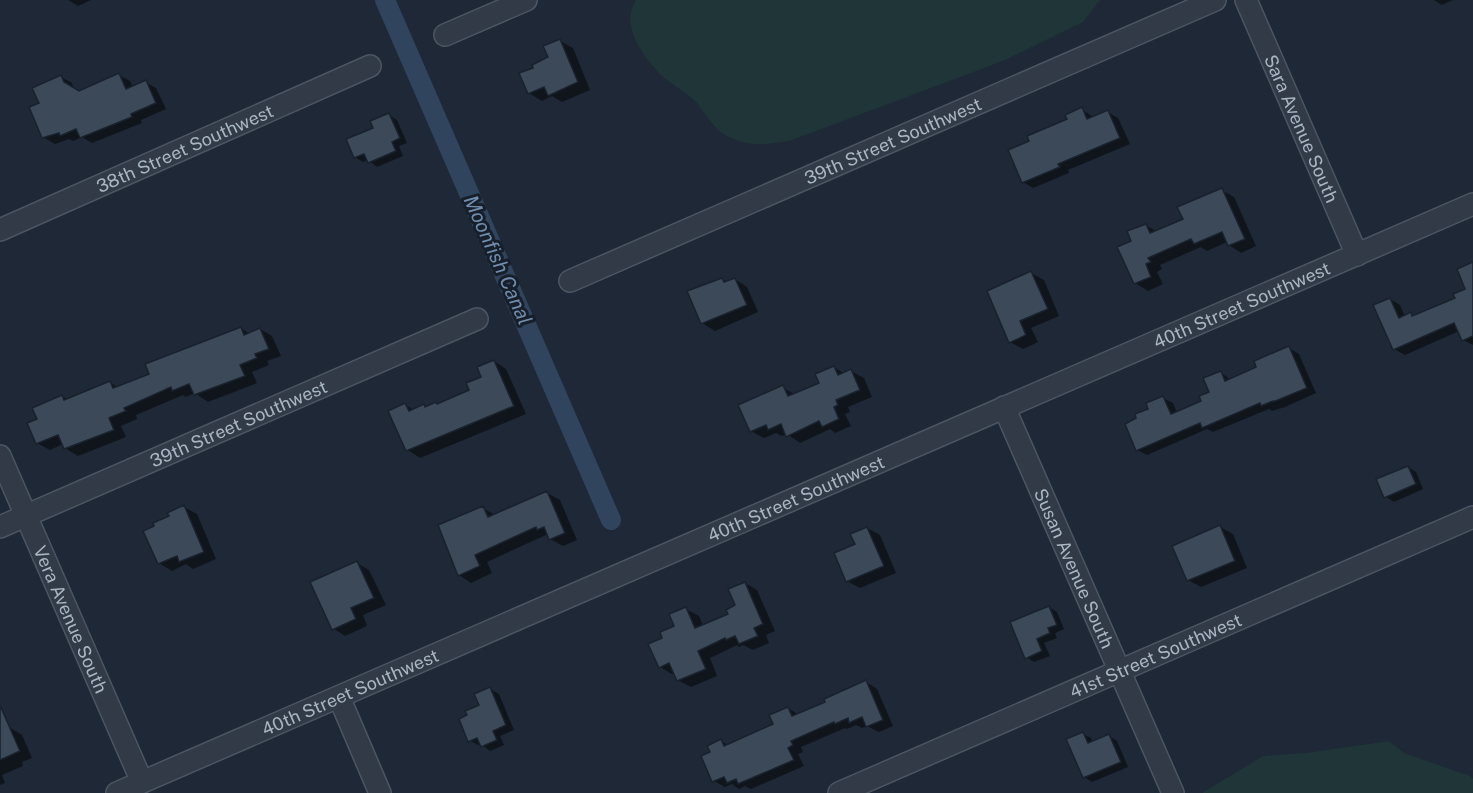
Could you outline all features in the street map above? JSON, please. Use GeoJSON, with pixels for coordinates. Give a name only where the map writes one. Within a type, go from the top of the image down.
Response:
{"type":"FeatureCollection","features":[{"type":"Feature","properties":{"kind":"street"},"geometry":{"type":"LineString","coordinates":[[445,35],[526,0]]}},
{"type":"Feature","properties":{"kind":"street","name":"39th Street Southwest"},"geometry":{"type":"LineString","coordinates":[[570,281],[1215,0]]}},
{"type":"Feature","properties":{"kind":"street","name":"Sara Avenue South"},"geometry":{"type":"LineString","coordinates":[[1246,0],[1357,255]]}},
{"type":"Feature","properties":{"kind":"street","name":"38th Street Southwest"},"geometry":{"type":"LineString","coordinates":[[0,230],[370,66]]}},
{"type":"Feature","properties":{"kind":"street","name":"40th Street Southwest"},"geometry":{"type":"LineString","coordinates":[[117,793],[1473,204]]}},
{"type":"Feature","properties":{"kind":"street","name":"39th Street Southwest"},"geometry":{"type":"LineString","coordinates":[[0,527],[477,319]]}},
{"type":"Feature","properties":{"kind":"street","name":"Susan Avenue South"},"geometry":{"type":"LineString","coordinates":[[1004,407],[1173,793]]}},
{"type":"Feature","properties":{"kind":"street","name":"Vera Avenue South"},"geometry":{"type":"LineString","coordinates":[[0,456],[142,782]]}},
{"type":"Feature","properties":{"kind":"street","name":"41st Street Southwest"},"geometry":{"type":"LineString","coordinates":[[839,793],[1473,517]]}},
{"type":"Feature","properties":{"kind":"street"},"geometry":{"type":"LineString","coordinates":[[339,697],[380,793]]}},
{"type":"Feature","properties":{"kind":"green space"},"geometry":{"type":"Polygon","coordinates":[[[636,0],[1100,0],[1083,22],[1003,61],[792,140],[750,144],[720,132],[695,101],[655,68],[641,50],[632,30],[631,10],[636,0]]]}},
{"type":"Feature","properties":{"kind":"green space"},"geometry":{"type":"Polygon","coordinates":[[[1389,741],[1404,753],[1470,776],[1473,779],[1473,793],[1202,793],[1263,756],[1306,753],[1389,741]]]}},
{"type":"Feature","properties":{"kind":"building"},"geometry":{"type":"Polygon","coordinates":[[[560,39],[578,82],[548,96],[544,87],[528,94],[519,73],[533,68],[532,65],[548,57],[543,46],[560,39]]]}},
{"type":"Feature","properties":{"kind":"building"},"geometry":{"type":"Polygon","coordinates":[[[119,73],[126,89],[146,80],[156,103],[131,114],[132,117],[80,138],[76,129],[60,136],[59,133],[42,138],[29,107],[39,103],[32,88],[61,75],[64,82],[79,91],[119,73]]]}},
{"type":"Feature","properties":{"kind":"building"},"geometry":{"type":"Polygon","coordinates":[[[1082,107],[1087,119],[1108,110],[1120,138],[1058,164],[1060,167],[1022,183],[1008,150],[1029,141],[1027,136],[1067,119],[1065,115],[1082,107]]]}},
{"type":"Feature","properties":{"kind":"building"},"geometry":{"type":"Polygon","coordinates":[[[389,113],[400,138],[392,142],[396,151],[368,163],[364,154],[354,158],[346,139],[373,128],[370,121],[389,113]]]}},
{"type":"Feature","properties":{"kind":"building"},"geometry":{"type":"Polygon","coordinates":[[[1222,188],[1245,239],[1228,246],[1222,232],[1194,244],[1191,239],[1148,258],[1151,262],[1146,264],[1151,277],[1134,284],[1117,247],[1131,241],[1127,231],[1146,224],[1150,233],[1183,219],[1177,207],[1222,188]]]}},
{"type":"Feature","properties":{"kind":"building"},"geometry":{"type":"Polygon","coordinates":[[[1473,262],[1473,336],[1462,341],[1454,323],[1393,350],[1373,305],[1390,298],[1399,318],[1411,312],[1412,316],[1455,298],[1453,294],[1465,289],[1457,269],[1473,262]]]}},
{"type":"Feature","properties":{"kind":"building"},"geometry":{"type":"Polygon","coordinates":[[[1031,271],[1048,309],[1020,321],[1026,335],[1009,343],[987,291],[1031,271]]]}},
{"type":"Feature","properties":{"kind":"building"},"geometry":{"type":"Polygon","coordinates":[[[722,278],[724,282],[735,278],[747,305],[701,324],[687,291],[722,278]]]}},
{"type":"Feature","properties":{"kind":"building"},"geometry":{"type":"Polygon","coordinates":[[[241,327],[244,335],[260,328],[269,349],[255,354],[257,358],[240,365],[245,376],[194,395],[189,384],[172,391],[171,387],[124,408],[126,411],[109,418],[114,430],[64,449],[58,435],[36,444],[27,423],[37,419],[32,408],[62,395],[64,400],[110,381],[113,388],[149,374],[145,364],[241,327]]]}},
{"type":"Feature","properties":{"kind":"building"},"geometry":{"type":"Polygon","coordinates":[[[1289,346],[1307,388],[1261,406],[1260,403],[1202,428],[1200,423],[1136,451],[1125,424],[1136,418],[1135,414],[1148,409],[1146,403],[1163,396],[1171,414],[1201,401],[1199,396],[1209,392],[1203,378],[1221,371],[1225,381],[1256,367],[1254,361],[1289,346]]]}},
{"type":"Feature","properties":{"kind":"building"},"geometry":{"type":"Polygon","coordinates":[[[494,360],[514,406],[406,451],[388,411],[405,403],[409,411],[424,404],[425,407],[436,402],[437,404],[469,390],[466,383],[481,377],[477,367],[494,360]]]}},
{"type":"Feature","properties":{"kind":"building"},"geometry":{"type":"Polygon","coordinates":[[[834,366],[838,375],[851,369],[860,390],[836,400],[838,405],[834,407],[839,419],[822,427],[819,421],[786,437],[781,424],[768,430],[766,425],[750,432],[738,405],[783,385],[788,396],[819,383],[815,374],[834,366]]]}},
{"type":"Feature","properties":{"kind":"building"},"geometry":{"type":"Polygon","coordinates":[[[1408,466],[1416,484],[1384,498],[1376,479],[1408,466]]]}},
{"type":"Feature","properties":{"kind":"building"},"geometry":{"type":"Polygon","coordinates":[[[547,491],[565,533],[549,540],[544,527],[537,530],[536,527],[475,555],[480,566],[458,576],[438,525],[483,506],[488,517],[547,491]]]}},
{"type":"Feature","properties":{"kind":"building"},"geometry":{"type":"Polygon","coordinates":[[[184,505],[204,552],[179,562],[177,556],[158,564],[143,531],[154,526],[153,523],[169,516],[167,513],[184,505]]]}},
{"type":"Feature","properties":{"kind":"building"},"geometry":{"type":"Polygon","coordinates":[[[1220,525],[1235,561],[1187,581],[1172,546],[1220,525]]]}},
{"type":"Feature","properties":{"kind":"building"},"geometry":{"type":"Polygon","coordinates":[[[867,527],[884,566],[846,582],[834,553],[855,544],[850,534],[867,527]]]}},
{"type":"Feature","properties":{"kind":"building"},"geometry":{"type":"Polygon","coordinates":[[[357,561],[374,598],[351,608],[356,619],[332,630],[310,582],[357,561]]]}},
{"type":"Feature","properties":{"kind":"building"},"geometry":{"type":"Polygon","coordinates":[[[745,582],[763,624],[754,628],[758,636],[739,644],[735,636],[726,640],[725,638],[698,651],[706,669],[677,681],[669,663],[659,668],[648,644],[662,638],[660,632],[674,626],[669,614],[686,607],[695,628],[728,614],[726,610],[735,605],[728,589],[745,582]]]}},
{"type":"Feature","properties":{"kind":"building"},"geometry":{"type":"Polygon","coordinates":[[[1049,606],[1057,625],[1048,628],[1050,633],[1037,639],[1042,651],[1025,659],[1010,622],[1049,606]]]}},
{"type":"Feature","properties":{"kind":"building"},"geometry":{"type":"Polygon","coordinates":[[[866,680],[883,720],[866,727],[862,717],[849,723],[848,718],[835,724],[834,722],[791,741],[793,745],[788,748],[794,760],[738,784],[736,779],[727,783],[724,777],[712,782],[701,756],[710,752],[707,746],[721,739],[724,746],[773,724],[769,715],[788,707],[792,716],[825,702],[824,699],[866,680]]]}},
{"type":"Feature","properties":{"kind":"building"},"geometry":{"type":"Polygon","coordinates":[[[490,687],[506,725],[493,731],[497,740],[481,747],[477,738],[468,742],[459,719],[467,715],[465,711],[479,705],[474,694],[490,687]]]}},
{"type":"Feature","properties":{"kind":"building"},"geometry":{"type":"Polygon","coordinates":[[[0,705],[20,751],[0,760],[0,705]]]}},
{"type":"Feature","properties":{"kind":"building"},"geometry":{"type":"Polygon","coordinates":[[[1083,732],[1088,743],[1109,734],[1121,762],[1083,778],[1066,739],[1083,732]]]}},
{"type":"Feature","properties":{"kind":"waterway","name":"Moonfish Canal"},"geometry":{"type":"LineString","coordinates":[[385,0],[611,520]]}}]}
